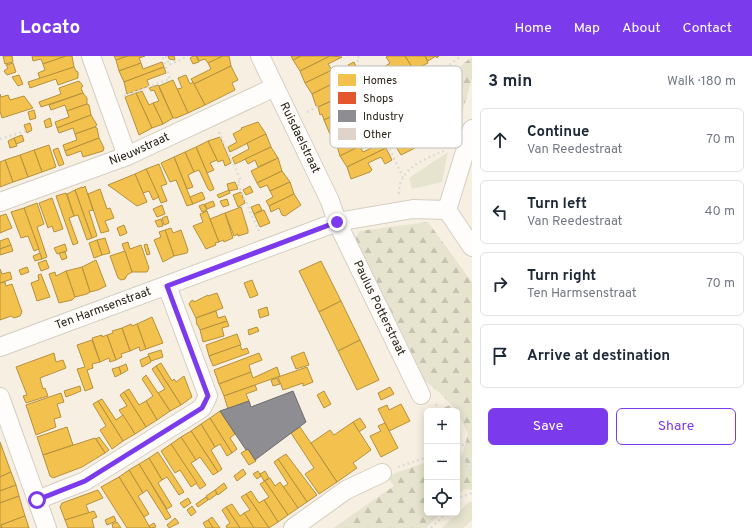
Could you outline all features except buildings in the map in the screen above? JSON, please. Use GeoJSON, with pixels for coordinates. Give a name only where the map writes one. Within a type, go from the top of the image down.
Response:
{"type":"FeatureCollection","features":[{"type":"Feature","properties":{"kind":"street"},"geometry":{"type":"LineString","coordinates":[[91,56],[128,156]]}},
{"type":"Feature","properties":{"kind":"street","name":"Ruisdaelstraat"},"geometry":{"type":"LineString","coordinates":[[260,56],[330,201],[337,222]]}},
{"type":"Feature","properties":{"kind":"street","name":"Nieuwstraat"},"geometry":{"type":"LineString","coordinates":[[0,202],[128,156],[275,87]]}},
{"type":"Feature","properties":{"kind":"street"},"geometry":{"type":"LineString","coordinates":[[470,135],[447,210],[472,247]]}},
{"type":"Feature","properties":{"kind":"street","name":"Ten Harmsenstraat"},"geometry":{"type":"LineString","coordinates":[[0,347],[337,222],[413,209],[447,210]]}},
{"type":"Feature","properties":{"kind":"street","name":"Paulus Potterstraat"},"geometry":{"type":"LineString","coordinates":[[337,222],[421,395]]}},
{"type":"Feature","properties":{"kind":"street"},"geometry":{"type":"LineString","coordinates":[[37,500],[85,481],[202,408],[208,396],[167,286]]}},
{"type":"Feature","properties":{"kind":"street"},"geometry":{"type":"LineString","coordinates":[[0,398],[47,528]]}},
{"type":"Feature","properties":{"kind":"street"},"geometry":{"type":"LineString","coordinates":[[292,528],[346,490],[382,473]]}},
{"type":"Feature","properties":{"kind":"path"},"geometry":{"type":"LineString","coordinates":[[108,102],[170,79],[162,56]]}},
{"type":"Feature","properties":{"kind":"path"},"geometry":{"type":"LineString","coordinates":[[166,56],[169,65],[188,56]]}},
{"type":"Feature","properties":{"kind":"path"},"geometry":{"type":"LineString","coordinates":[[359,56],[357,58],[359,66]]}},
{"type":"Feature","properties":{"kind":"path"},"geometry":{"type":"LineString","coordinates":[[449,66],[462,56]]}},
{"type":"Feature","properties":{"kind":"path"},"geometry":{"type":"LineString","coordinates":[[212,116],[241,181],[237,182],[266,248]]}},
{"type":"Feature","properties":{"kind":"path"},"geometry":{"type":"LineString","coordinates":[[462,126],[470,135]]}},
{"type":"Feature","properties":{"kind":"path"},"geometry":{"type":"LineString","coordinates":[[0,139],[26,131]]}},
{"type":"Feature","properties":{"kind":"path"},"geometry":{"type":"LineString","coordinates":[[389,148],[403,177]]}},
{"type":"Feature","properties":{"kind":"path"},"geometry":{"type":"LineString","coordinates":[[399,211],[398,184],[403,177],[412,166],[446,148]]}},
{"type":"Feature","properties":{"kind":"path"},"geometry":{"type":"LineString","coordinates":[[460,447],[472,442]]}},
{"type":"Feature","properties":{"kind":"path"},"geometry":{"type":"LineString","coordinates":[[460,453],[472,475]]}},
{"type":"Feature","properties":{"kind":"path"},"geometry":{"type":"LineString","coordinates":[[382,473],[424,458]]}},
{"type":"Feature","properties":{"kind":"path"},"geometry":{"type":"LineString","coordinates":[[460,498],[472,493]]}},
{"type":"Feature","properties":{"kind":"path"},"geometry":{"type":"LineString","coordinates":[[431,528],[443,516]]}},
{"type":"Feature","properties":{"kind":"green space"},"geometry":{"type":"Polygon","coordinates":[[[472,57],[472,79],[462,113],[462,66],[460,66],[472,57]]]}},
{"type":"Feature","properties":{"kind":"green space"},"geometry":{"type":"Polygon","coordinates":[[[448,152],[442,182],[412,189],[409,178],[448,152]]]}},
{"type":"Feature","properties":{"kind":"green space"},"geometry":{"type":"Polygon","coordinates":[[[428,222],[472,282],[472,490],[465,489],[460,493],[460,455],[462,455],[468,434],[460,417],[460,408],[454,408],[439,392],[416,374],[351,242],[360,231],[428,222]]]}},
{"type":"Feature","properties":{"kind":"green space"},"geometry":{"type":"Polygon","coordinates":[[[424,463],[424,516],[438,516],[426,528],[333,528],[394,486],[387,476],[424,463]]]}},
{"type":"Feature","properties":{"kind":"green space"},"geometry":{"type":"Polygon","coordinates":[[[469,502],[472,502],[472,520],[463,528],[442,528],[454,516],[460,516],[460,511],[469,502]]]}},
{"type":"Feature","properties":{"kind":"route"},"geometry":{"type":"LineString","coordinates":[[37,500],[85,481],[202,408],[208,396],[167,286],[337,222]]}}]}
